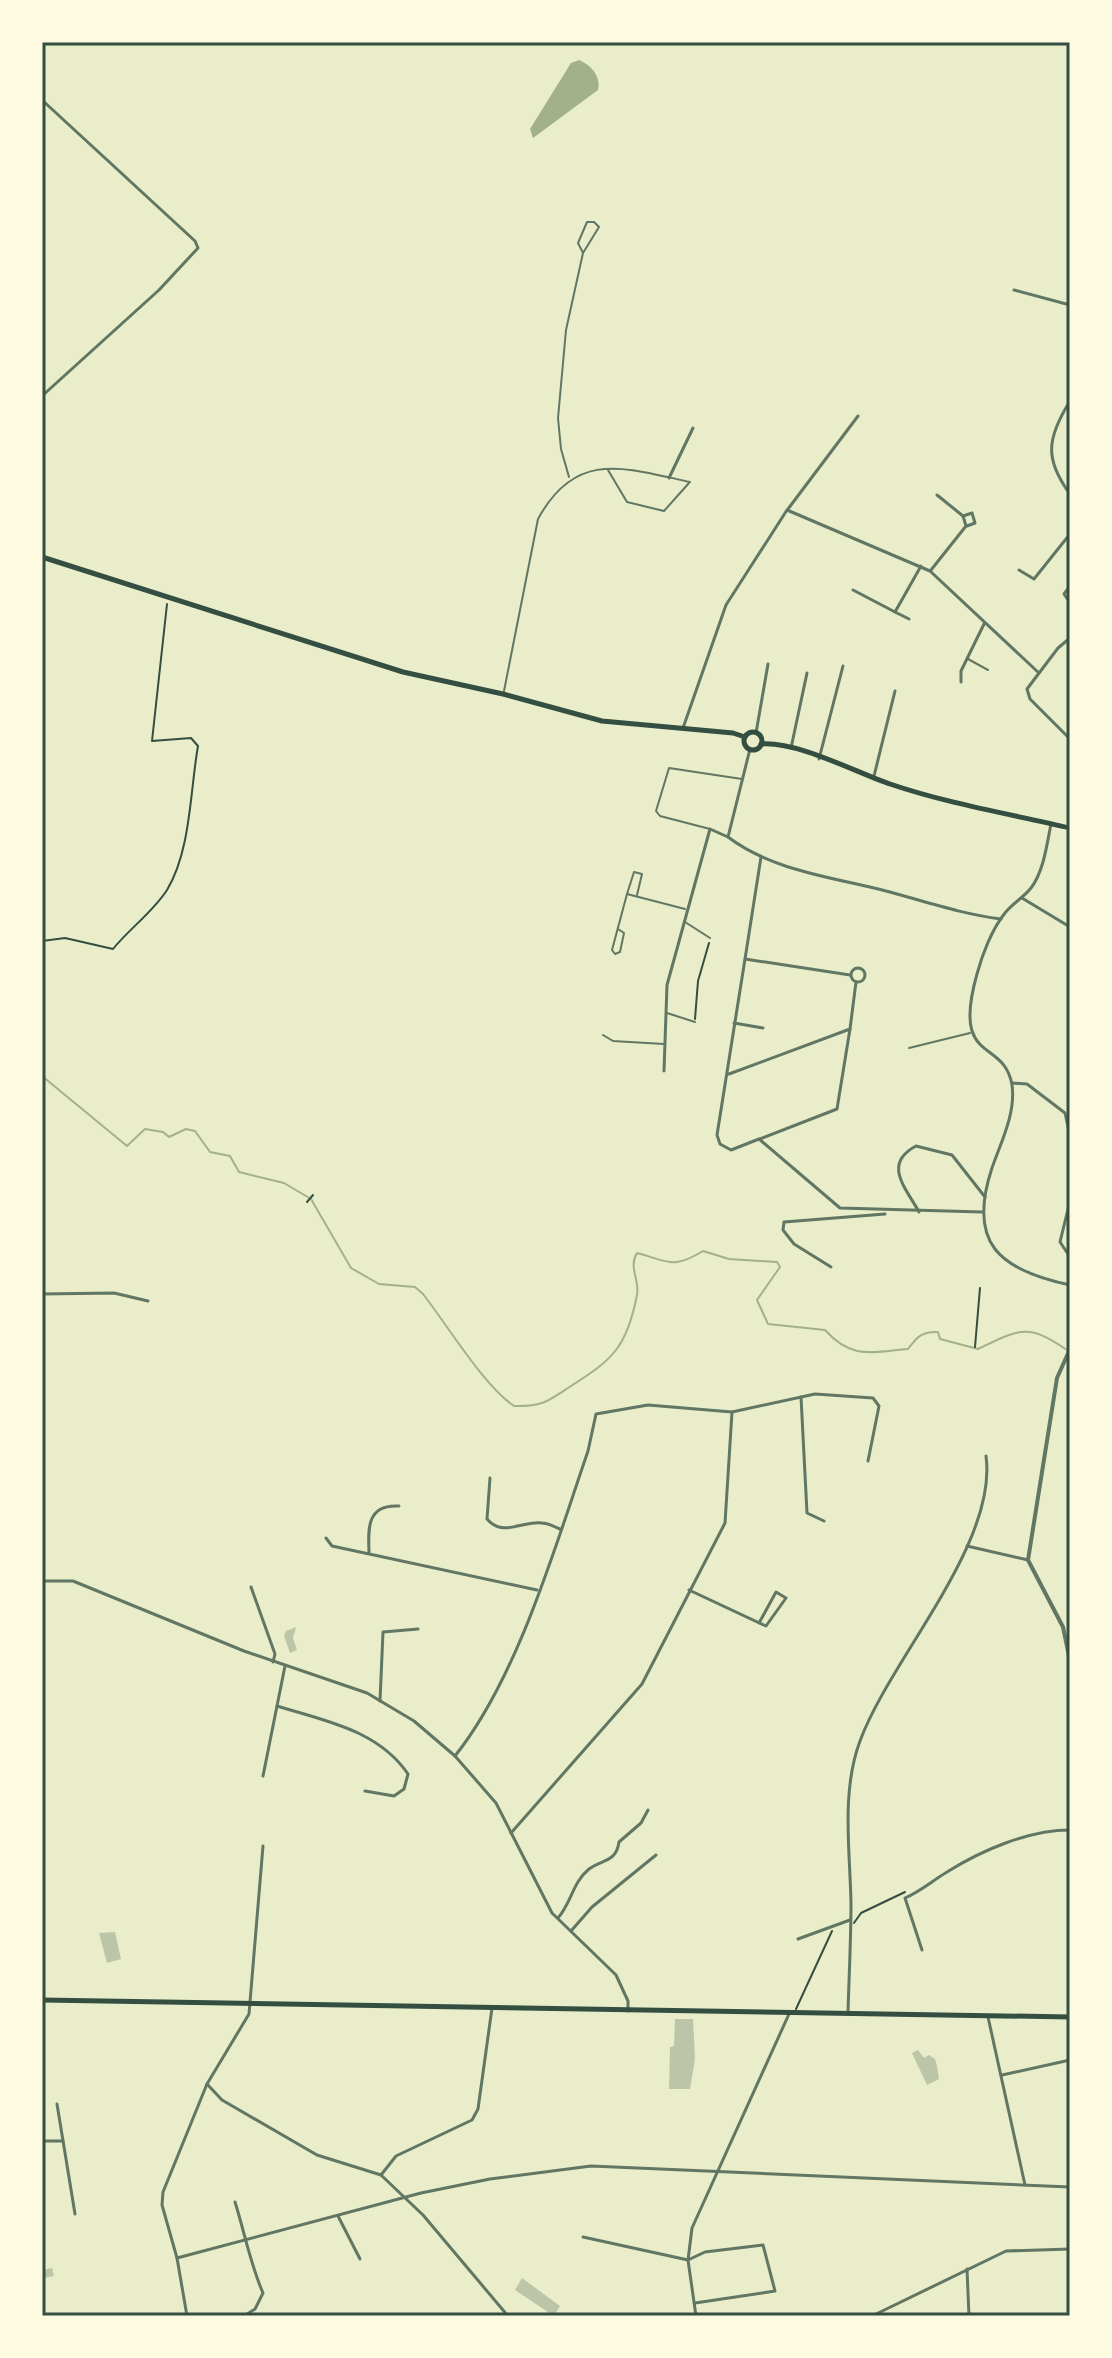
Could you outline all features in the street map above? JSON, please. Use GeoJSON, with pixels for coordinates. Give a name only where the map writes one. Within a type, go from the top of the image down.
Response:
{"type":"FeatureCollection","features":[{"type":"Feature","properties":{"kind":"main road"},"geometry":{"type":"LineString","coordinates":[[42,557],[403,672],[503,694],[602,721],[745,737],[756,733],[761,744]]}},
{"type":"Feature","properties":{"kind":"main road"},"geometry":{"type":"LineString","coordinates":[[745,737],[745,746],[750,749],[761,744],[790,749],[981,810],[1070,828]]}},
{"type":"Feature","properties":{"kind":"main road"},"geometry":{"type":"LineString","coordinates":[[42,2000],[1070,2017]]}},
{"type":"Feature","properties":{"kind":"street"},"geometry":{"type":"LineString","coordinates":[[42,100],[195,241],[198,248],[159,290],[42,396]]}},
{"type":"Feature","properties":{"kind":"street"},"geometry":{"type":"LineString","coordinates":[[1014,290],[1070,305]]}},
{"type":"Feature","properties":{"kind":"street"},"geometry":{"type":"LineString","coordinates":[[1070,401],[1050,450],[1053,471],[1070,494]]}},
{"type":"Feature","properties":{"kind":"street"},"geometry":{"type":"LineString","coordinates":[[1062,415],[1070,414]]}},
{"type":"Feature","properties":{"kind":"street"},"geometry":{"type":"LineString","coordinates":[[683,728],[726,605],[787,510],[858,416]]}},
{"type":"Feature","properties":{"kind":"street"},"geometry":{"type":"LineString","coordinates":[[669,478],[693,428]]}},
{"type":"Feature","properties":{"kind":"street"},"geometry":{"type":"LineString","coordinates":[[937,495],[963,516],[966,526]]}},
{"type":"Feature","properties":{"kind":"street"},"geometry":{"type":"LineString","coordinates":[[787,510],[930,571],[1039,673]]}},
{"type":"Feature","properties":{"kind":"street"},"geometry":{"type":"LineString","coordinates":[[930,571],[966,526],[975,523],[972,513],[963,516]]}},
{"type":"Feature","properties":{"kind":"street"},"geometry":{"type":"LineString","coordinates":[[1019,570],[1034,579],[1070,534]]}},
{"type":"Feature","properties":{"kind":"street"},"geometry":{"type":"LineString","coordinates":[[895,612],[921,566]]}},
{"type":"Feature","properties":{"kind":"street"},"geometry":{"type":"LineString","coordinates":[[1070,586],[1064,594],[1070,603]]}},
{"type":"Feature","properties":{"kind":"street"},"geometry":{"type":"LineString","coordinates":[[853,590],[909,619]]}},
{"type":"Feature","properties":{"kind":"street"},"geometry":{"type":"LineString","coordinates":[[961,682],[961,671],[984,624]]}},
{"type":"Feature","properties":{"kind":"street"},"geometry":{"type":"LineString","coordinates":[[1070,638],[1027,689],[1030,699],[1070,739]]}},
{"type":"Feature","properties":{"kind":"street"},"geometry":{"type":"LineString","coordinates":[[756,733],[768,664]]}},
{"type":"Feature","properties":{"kind":"street"},"geometry":{"type":"LineString","coordinates":[[819,759],[843,666]]}},
{"type":"Feature","properties":{"kind":"street"},"geometry":{"type":"LineString","coordinates":[[790,749],[807,673]]}},
{"type":"Feature","properties":{"kind":"street"},"geometry":{"type":"LineString","coordinates":[[873,777],[895,691]]}},
{"type":"Feature","properties":{"kind":"street"},"geometry":{"type":"LineString","coordinates":[[728,837],[750,749]]}},
{"type":"Feature","properties":{"kind":"street"},"geometry":{"type":"LineString","coordinates":[[1051,824],[1032,887],[1001,919],[976,974],[969,1011],[970,1033],[1006,1070],[1012,1083],[1011,1107],[982,1212],[989,1243],[1001,1258],[1046,1280],[1070,1285]]}},
{"type":"Feature","properties":{"kind":"street"},"geometry":{"type":"LineString","coordinates":[[664,1071],[667,985],[710,829],[761,857],[824,876],[1001,919]]}},
{"type":"Feature","properties":{"kind":"street"},"geometry":{"type":"LineString","coordinates":[[745,959],[850,975],[856,982],[837,1109],[731,1150],[720,1144],[717,1135],[761,857]]}},
{"type":"Feature","properties":{"kind":"street"},"geometry":{"type":"LineString","coordinates":[[1020,897],[1070,927]]}},
{"type":"Feature","properties":{"kind":"street"},"geometry":{"type":"LineString","coordinates":[[850,975],[857,968],[863,971],[864,978],[856,982]]}},
{"type":"Feature","properties":{"kind":"street"},"geometry":{"type":"LineString","coordinates":[[734,1023],[763,1028]]}},
{"type":"Feature","properties":{"kind":"street"},"geometry":{"type":"LineString","coordinates":[[727,1075],[850,1029]]}},
{"type":"Feature","properties":{"kind":"street"},"geometry":{"type":"LineString","coordinates":[[1012,1083],[1027,1084],[1065,1113],[1070,1136]]}},
{"type":"Feature","properties":{"kind":"street"},"geometry":{"type":"LineString","coordinates":[[759,1139],[840,1208],[982,1212]]}},
{"type":"Feature","properties":{"kind":"street"},"geometry":{"type":"LineString","coordinates":[[919,1212],[899,1176],[898,1164],[904,1153],[916,1146],[952,1155],[985,1197]]}},
{"type":"Feature","properties":{"kind":"street"},"geometry":{"type":"LineString","coordinates":[[1070,1201],[1060,1242],[1070,1257]]}},
{"type":"Feature","properties":{"kind":"street"},"geometry":{"type":"LineString","coordinates":[[831,1267],[794,1244],[783,1230],[784,1222],[897,1212]]}},
{"type":"Feature","properties":{"kind":"street"},"geometry":{"type":"LineString","coordinates":[[42,1294],[114,1293],[148,1301]]}},
{"type":"Feature","properties":{"kind":"street"},"geometry":{"type":"LineString","coordinates":[[1068,1351],[1057,1378],[1028,1560],[1069,1642],[1070,1661]]}},
{"type":"Feature","properties":{"kind":"street"},"geometry":{"type":"LineString","coordinates":[[455,1756],[473,1734],[507,1672],[588,1451],[596,1414],[648,1405],[732,1412],[815,1394],[878,1400],[868,1461]]}},
{"type":"Feature","properties":{"kind":"street"},"geometry":{"type":"LineString","coordinates":[[801,1397],[807,1513],[824,1521]]}},
{"type":"Feature","properties":{"kind":"street"},"geometry":{"type":"LineString","coordinates":[[511,1833],[642,1684],[725,1523],[732,1412]]}},
{"type":"Feature","properties":{"kind":"street"},"geometry":{"type":"LineString","coordinates":[[848,2015],[849,1810],[860,1741],[967,1546],[986,1481],[986,1456]]}},
{"type":"Feature","properties":{"kind":"street"},"geometry":{"type":"LineString","coordinates":[[490,1478],[487,1519],[492,1525],[514,1530],[542,1523],[560,1529]]}},
{"type":"Feature","properties":{"kind":"street"},"geometry":{"type":"LineString","coordinates":[[369,1554],[368,1522],[372,1514],[388,1505],[399,1506]]}},
{"type":"Feature","properties":{"kind":"street"},"geometry":{"type":"LineString","coordinates":[[326,1538],[332,1546],[538,1590]]}},
{"type":"Feature","properties":{"kind":"street"},"geometry":{"type":"LineString","coordinates":[[967,1546],[1028,1560]]}},
{"type":"Feature","properties":{"kind":"street"},"geometry":{"type":"LineString","coordinates":[[42,1581],[73,1581],[273,1662],[380,1701],[414,1721],[455,1756],[496,1803],[557,1918],[616,1975],[628,2001],[628,2011]]}},
{"type":"Feature","properties":{"kind":"street"},"geometry":{"type":"LineString","coordinates":[[251,1587],[275,1654],[273,1662]]}},
{"type":"Feature","properties":{"kind":"street"},"geometry":{"type":"LineString","coordinates":[[689,1590],[759,1623],[766,1626],[786,1598],[776,1592],[759,1623]]}},
{"type":"Feature","properties":{"kind":"street"},"geometry":{"type":"LineString","coordinates":[[380,1701],[383,1632],[418,1629]]}},
{"type":"Feature","properties":{"kind":"street"},"geometry":{"type":"LineString","coordinates":[[263,1776],[285,1666]]}},
{"type":"Feature","properties":{"kind":"street"},"geometry":{"type":"LineString","coordinates":[[277,1706],[361,1732],[401,1763],[408,1774],[404,1789],[394,1796],[365,1791]]}},
{"type":"Feature","properties":{"kind":"street"},"geometry":{"type":"LineString","coordinates":[[557,1918],[567,1907],[575,1883],[591,1867],[606,1863],[618,1853],[619,1842],[641,1823],[648,1810]]}},
{"type":"Feature","properties":{"kind":"street"},"geometry":{"type":"LineString","coordinates":[[922,1950],[905,1898],[931,1886],[946,1872],[1005,1845],[1046,1830],[1070,1830]]}},
{"type":"Feature","properties":{"kind":"street"},"geometry":{"type":"LineString","coordinates":[[187,2316],[177,2258],[162,2205],[163,2192],[207,2084],[248,2018],[263,1846]]}},
{"type":"Feature","properties":{"kind":"street"},"geometry":{"type":"LineString","coordinates":[[571,1931],[592,1907],[656,1855]]}},
{"type":"Feature","properties":{"kind":"street"},"geometry":{"type":"LineString","coordinates":[[798,1939],[850,1922]]}},
{"type":"Feature","properties":{"kind":"street"},"geometry":{"type":"LineString","coordinates":[[381,2175],[396,2156],[472,2120],[478,2109],[492,2008]]}},
{"type":"Feature","properties":{"kind":"street"},"geometry":{"type":"LineString","coordinates":[[696,2316],[688,2260],[692,2228],[716,2170],[792,2014]]}},
{"type":"Feature","properties":{"kind":"street"},"geometry":{"type":"LineString","coordinates":[[988,2016],[1025,2185]]}},
{"type":"Feature","properties":{"kind":"street"},"geometry":{"type":"LineString","coordinates":[[1002,2075],[1070,2060]]}},
{"type":"Feature","properties":{"kind":"street"},"geometry":{"type":"LineString","coordinates":[[207,2084],[222,2100],[317,2155],[381,2175],[406,2197],[508,2316]]}},
{"type":"Feature","properties":{"kind":"street"},"geometry":{"type":"LineString","coordinates":[[57,2104],[75,2214]]}},
{"type":"Feature","properties":{"kind":"street"},"geometry":{"type":"LineString","coordinates":[[42,2141],[63,2141]]}},
{"type":"Feature","properties":{"kind":"street"},"geometry":{"type":"LineString","coordinates":[[177,2258],[406,2197],[490,2179],[591,2166],[1070,2187]]}},
{"type":"Feature","properties":{"kind":"street"},"geometry":{"type":"LineString","coordinates":[[235,2202],[247,2241],[246,2251],[263,2299],[246,2316]]}},
{"type":"Feature","properties":{"kind":"street"},"geometry":{"type":"LineString","coordinates":[[338,2216],[360,2259]]}},
{"type":"Feature","properties":{"kind":"street"},"geometry":{"type":"LineString","coordinates":[[583,2237],[688,2260],[705,2252],[763,2245],[775,2291],[695,2303]]}},
{"type":"Feature","properties":{"kind":"street"},"geometry":{"type":"LineString","coordinates":[[872,2316],[1006,2251],[1070,2249]]}},
{"type":"Feature","properties":{"kind":"street"},"geometry":{"type":"LineString","coordinates":[[967,2269],[969,2316]]}},
{"type":"Feature","properties":{"kind":"lane"},"geometry":{"type":"LineString","coordinates":[[570,478],[561,449],[558,418],[566,330],[583,253],[599,227],[594,222],[587,222],[578,243],[583,253]]}},
{"type":"Feature","properties":{"kind":"lane"},"geometry":{"type":"LineString","coordinates":[[503,694],[538,519],[548,501],[570,478],[607,468],[690,482],[664,511],[627,502],[607,468]]}},
{"type":"Feature","properties":{"kind":"lane"},"geometry":{"type":"LineString","coordinates":[[967,658],[988,670]]}},
{"type":"Feature","properties":{"kind":"lane"},"geometry":{"type":"LineString","coordinates":[[710,829],[660,816],[656,811],[669,768],[743,779]]}},
{"type":"Feature","properties":{"kind":"lane"},"geometry":{"type":"LineString","coordinates":[[618,929],[624,933],[620,952],[615,954],[612,950],[634,872],[642,874],[637,896]]}},
{"type":"Feature","properties":{"kind":"lane"},"geometry":{"type":"LineString","coordinates":[[627,894],[687,910]]}},
{"type":"Feature","properties":{"kind":"lane"},"geometry":{"type":"LineString","coordinates":[[684,922],[696,926],[710,938]]}},
{"type":"Feature","properties":{"kind":"lane"},"geometry":{"type":"LineString","coordinates":[[666,1013],[695,1022]]}},
{"type":"Feature","properties":{"kind":"lane"},"geometry":{"type":"LineString","coordinates":[[909,1048],[970,1033]]}},
{"type":"Feature","properties":{"kind":"lane"},"geometry":{"type":"LineString","coordinates":[[603,1035],[613,1041],[665,1044]]}},
{"type":"Feature","properties":{"kind":"path"},"geometry":{"type":"LineString","coordinates":[[42,941],[65,938],[113,949],[165,893],[172,880],[180,856],[198,746],[191,738],[152,741],[167,603]]}},
{"type":"Feature","properties":{"kind":"path"},"geometry":{"type":"LineString","coordinates":[[695,1022],[698,981],[710,938]]}},
{"type":"Feature","properties":{"kind":"path"},"geometry":{"type":"LineString","coordinates":[[307,1202],[313,1195]]}},
{"type":"Feature","properties":{"kind":"path"},"geometry":{"type":"LineString","coordinates":[[975,1347],[980,1288]]}},
{"type":"Feature","properties":{"kind":"path"},"geometry":{"type":"LineString","coordinates":[[850,1922],[861,1913],[914,1891]]}},
{"type":"Feature","properties":{"kind":"path"},"geometry":{"type":"LineString","coordinates":[[792,2014],[835,1925]]}},
{"type":"Feature","properties":{"kind":"shaded area"},"geometry":{"type":"Polygon","coordinates":[[[579,60],[594,72],[598,90],[533,138],[530,129],[571,63],[579,60]]]}},
{"type":"Feature","properties":{"kind":"building"},"geometry":{"type":"Polygon","coordinates":[[[296,1627],[293,1638],[297,1650],[290,1653],[284,1636],[286,1631],[296,1627]]]}},
{"type":"Feature","properties":{"kind":"building"},"geometry":{"type":"Polygon","coordinates":[[[115,1932],[121,1959],[107,1963],[99,1933],[115,1932]]]}},
{"type":"Feature","properties":{"kind":"building"},"geometry":{"type":"Polygon","coordinates":[[[675,2019],[693,2019],[695,2059],[690,2089],[669,2089],[670,2047],[674,2046],[675,2019]]]}},
{"type":"Feature","properties":{"kind":"building"},"geometry":{"type":"Polygon","coordinates":[[[918,2050],[924,2058],[929,2055],[935,2059],[937,2066],[939,2079],[927,2085],[912,2053],[918,2050]]]}},
{"type":"Feature","properties":{"kind":"building"},"geometry":{"type":"Polygon","coordinates":[[[52,2268],[54,2276],[44,2278],[42,2270],[52,2268]]]}},
{"type":"Feature","properties":{"kind":"building"},"geometry":{"type":"Polygon","coordinates":[[[522,2278],[560,2306],[554,2316],[515,2290],[522,2278]]]}},
{"type":"Feature","properties":{"kind":"waterway"},"geometry":{"type":"LineString","coordinates":[[42,1076],[127,1146],[145,1129],[163,1132],[169,1137],[186,1129],[195,1131],[210,1152],[230,1156],[239,1172],[284,1183],[311,1199],[351,1268],[379,1284],[415,1287],[491,1385],[514,1406],[539,1404],[551,1399],[598,1368],[616,1350],[629,1327],[637,1295],[634,1269],[637,1253],[670,1262],[684,1260],[703,1251],[729,1259],[777,1262],[780,1267],[757,1300],[768,1324],[825,1330],[835,1340],[854,1350],[908,1349],[920,1336],[932,1332],[938,1332],[940,1339],[978,1349],[1014,1333],[1033,1333],[1067,1350]]}}]}
